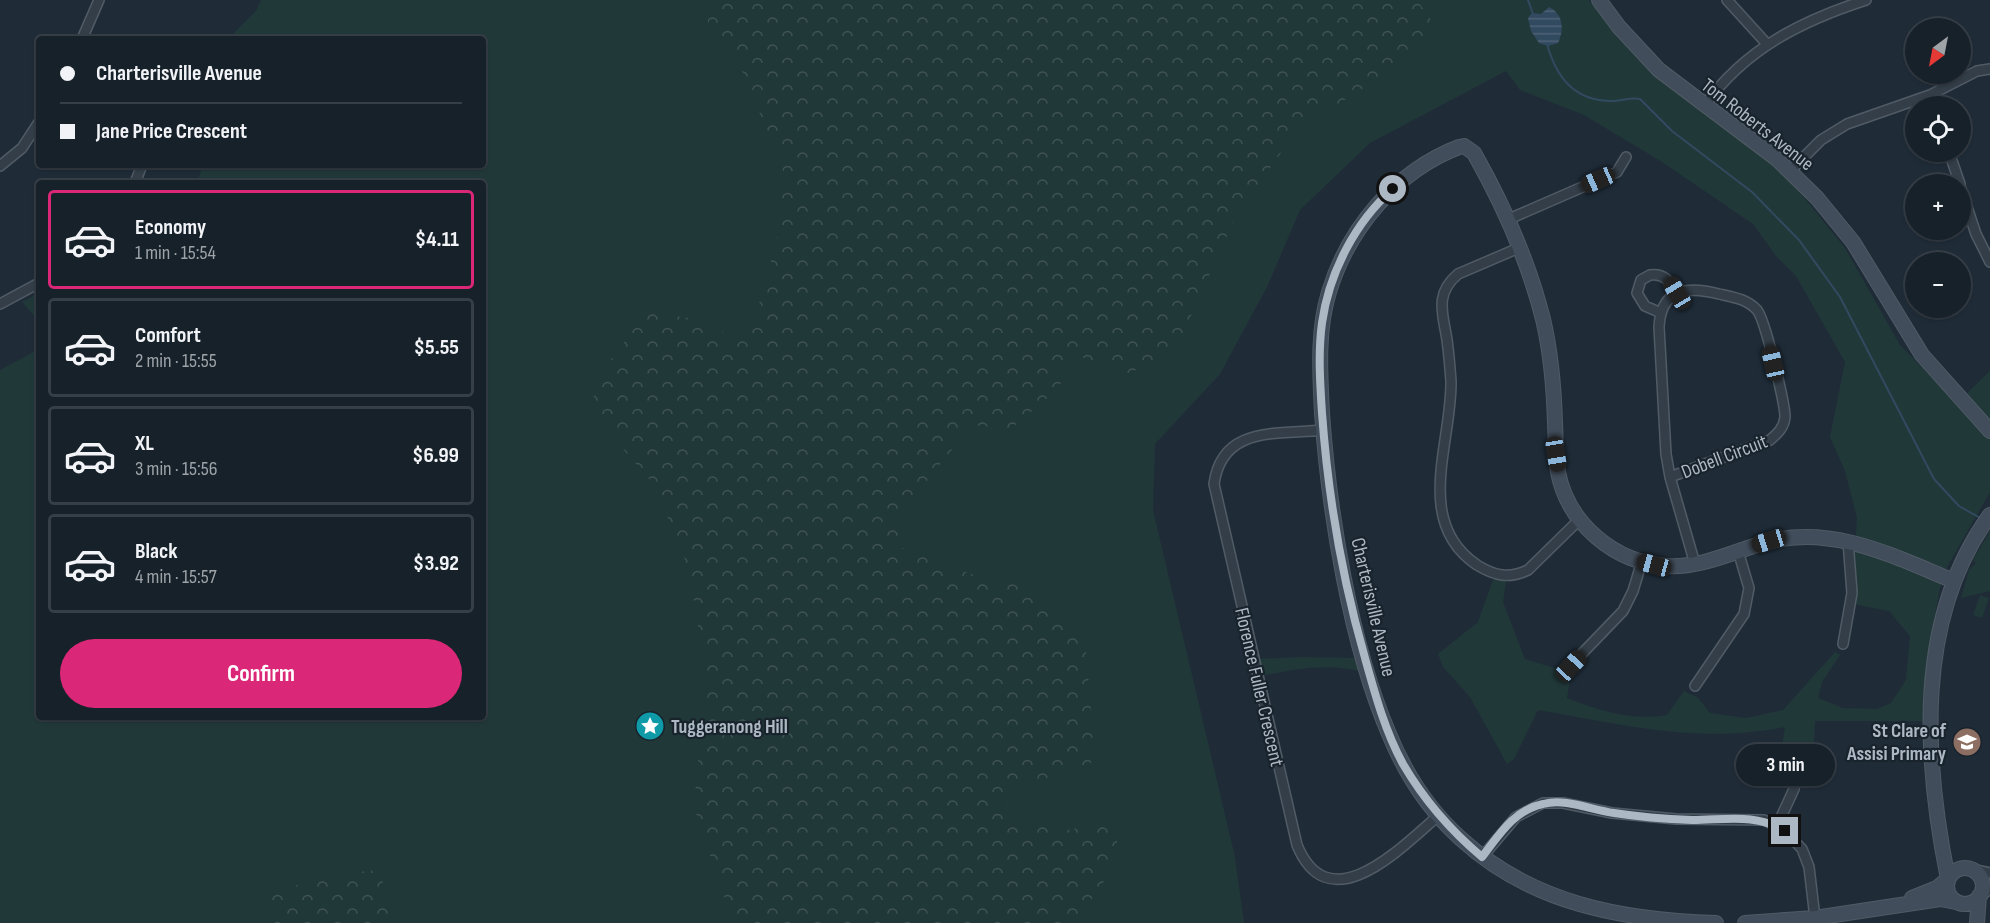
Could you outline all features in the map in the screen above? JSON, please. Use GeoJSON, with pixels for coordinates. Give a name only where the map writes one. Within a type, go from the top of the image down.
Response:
{"type":"FeatureCollection","features":[{"type":"Feature","properties":{"kind":"street"},"geometry":{"type":"LineString","coordinates":[[83,36],[99,0]]}},
{"type":"Feature","properties":{"kind":"street","name":"Tom Roberts Avenue"},"geometry":{"type":"LineString","coordinates":[[1599,0],[1645,56],[1704,106],[1749,137],[1790,171],[1847,235],[1922,356],[1988,428]]}},
{"type":"Feature","properties":{"kind":"street"},"geometry":{"type":"LineString","coordinates":[[1727,0],[1767,44]]}},
{"type":"Feature","properties":{"kind":"street"},"geometry":{"type":"LineString","coordinates":[[1704,106],[1733,72],[1767,44],[1812,19],[1866,0]]}},
{"type":"Feature","properties":{"kind":"street"},"geometry":{"type":"LineString","coordinates":[[1790,171],[1821,140],[1847,124],[1930,95],[1977,71],[1990,69]]}},
{"type":"Feature","properties":{"kind":"street"},"geometry":{"type":"LineString","coordinates":[[0,166],[22,148],[36,127]]}},
{"type":"Feature","properties":{"kind":"street","name":"Charterisville Avenue"},"geometry":{"type":"LineString","coordinates":[[1509,219],[1474,153],[1464,146],[1427,164],[1381,200],[1344,252],[1328,293],[1322,321],[1320,348],[1323,430],[1344,577],[1373,686],[1388,733],[1403,763],[1438,815],[1482,857],[1539,891],[1589,908],[1636,920],[1716,923]]}},
{"type":"Feature","properties":{"kind":"street"},"geometry":{"type":"LineString","coordinates":[[1626,157],[1617,172],[1509,219],[1533,284],[1547,341],[1559,475],[1565,494],[1580,519],[1607,546],[1642,561],[1668,566],[1695,564],[1792,538],[1815,537],[1848,541],[1954,581]]}},
{"type":"Feature","properties":{"kind":"street"},"geometry":{"type":"LineString","coordinates":[[1971,219],[1990,262]]}},
{"type":"Feature","properties":{"kind":"street"},"geometry":{"type":"LineString","coordinates":[[1521,247],[1458,274],[1450,280],[1442,294],[1441,309],[1448,342],[1451,386],[1449,416],[1439,471],[1441,509],[1450,534],[1459,548],[1478,565],[1502,576],[1512,576],[1528,570],[1580,519]]}},
{"type":"Feature","properties":{"kind":"street"},"geometry":{"type":"LineString","coordinates":[[1650,275],[1664,276],[1677,293],[1660,313],[1641,302],[1637,292],[1641,280],[1650,275]]}},
{"type":"Feature","properties":{"kind":"street"},"geometry":{"type":"LineString","coordinates":[[0,304],[36,285]]}},
{"type":"Feature","properties":{"kind":"street","name":"Dobell Circuit"},"geometry":{"type":"LineString","coordinates":[[1670,477],[1770,440],[1779,432],[1785,417],[1764,325],[1756,309],[1737,298],[1698,289],[1677,293]]}},
{"type":"Feature","properties":{"kind":"street","name":"Dobell Circuit"},"geometry":{"type":"LineString","coordinates":[[1660,313],[1659,327],[1670,477],[1695,564]]}},
{"type":"Feature","properties":{"kind":"street","name":"Florence Fuller Crescent"},"geometry":{"type":"LineString","coordinates":[[1323,430],[1242,440],[1224,455],[1218,466],[1214,484],[1296,845],[1301,857],[1314,873],[1328,880],[1346,883],[1364,878],[1375,871],[1438,815]]}},
{"type":"Feature","properties":{"kind":"street"},"geometry":{"type":"LineString","coordinates":[[1969,923],[1947,890],[1948,879],[1932,766],[1931,704],[1939,633],[1954,581],[1962,560],[1989,517]]}},
{"type":"Feature","properties":{"kind":"street"},"geometry":{"type":"LineString","coordinates":[[1843,644],[1852,593],[1848,541]]}},
{"type":"Feature","properties":{"kind":"street"},"geometry":{"type":"LineString","coordinates":[[1695,686],[1744,614],[1749,588],[1738,551]]}},
{"type":"Feature","properties":{"kind":"street"},"geometry":{"type":"LineString","coordinates":[[1571,666],[1623,611],[1633,591],[1642,561]]}},
{"type":"Feature","properties":{"kind":"street"},"geometry":{"type":"LineString","coordinates":[[1777,826],[1794,789],[1798,767]]}},
{"type":"Feature","properties":{"kind":"street"},"geometry":{"type":"LineString","coordinates":[[1482,857],[1516,817],[1530,808],[1557,802],[1633,816],[1676,819],[1749,818],[1777,826],[1793,837],[1809,867],[1815,918]]}},
{"type":"Feature","properties":{"kind":"street"},"geometry":{"type":"LineString","coordinates":[[1941,831],[1955,858],[1971,869],[1982,882],[1983,894],[1977,923]]}},
{"type":"Feature","properties":{"kind":"street"},"geometry":{"type":"LineString","coordinates":[[1745,923],[1777,923],[1815,918],[1863,916],[1937,888],[1956,870],[1971,869],[1990,873]]}},
{"type":"Feature","properties":{"kind":"street"},"geometry":{"type":"LineString","coordinates":[[1890,906],[1940,899],[1969,903],[1983,894]]}},
{"type":"Feature","properties":{"kind":"green space"},"geometry":{"type":"Polygon","coordinates":[[[261,0],[1589,0],[1648,69],[1786,175],[1845,248],[1900,345],[1957,403],[1990,371],[1990,492],[1947,567],[1940,588],[1926,664],[1923,721],[1815,721],[1814,744],[1802,753],[1791,755],[1781,752],[1785,727],[1721,734],[1661,731],[1538,710],[1514,759],[1507,764],[1470,697],[1443,667],[1438,654],[1478,622],[1494,577],[1506,582],[1503,602],[1525,659],[1571,673],[1567,698],[1616,714],[1641,717],[1667,715],[1684,691],[1698,698],[1710,713],[1746,718],[1783,710],[1835,652],[1840,655],[1822,682],[1818,698],[1843,708],[1877,709],[1891,703],[1906,680],[1910,636],[1889,611],[1852,604],[1857,518],[1845,471],[1830,437],[1845,362],[1796,276],[1776,256],[1753,224],[1659,160],[1584,115],[1520,90],[1506,71],[1370,143],[1300,210],[1267,287],[1220,374],[1155,444],[1153,510],[1235,857],[1244,923],[0,923],[0,370],[36,351],[36,720],[486,720],[486,180],[198,180],[202,168],[486,168],[486,36],[231,36],[256,11],[261,0]]]}},
{"type":"Feature","properties":{"kind":"green space"},"geometry":{"type":"Polygon","coordinates":[[[710,0],[1417,0],[1441,34],[1403,63],[1297,130],[1235,218],[1173,356],[1128,373],[1075,355],[1058,389],[1011,429],[972,425],[896,519],[902,548],[971,574],[1016,585],[1060,615],[1086,651],[1093,731],[1091,768],[1026,783],[1001,796],[1021,824],[1069,830],[1119,818],[1115,866],[1084,910],[1085,923],[733,923],[694,807],[707,663],[702,652],[689,570],[655,486],[591,412],[597,378],[646,313],[700,319],[739,342],[761,299],[781,224],[783,168],[740,66],[707,31],[710,0]]]}},
{"type":"Feature","properties":{"kind":"green space"},"geometry":{"type":"Polygon","coordinates":[[[36,295],[36,318],[22,302],[36,295]]]}},
{"type":"Feature","properties":{"kind":"green space"},"geometry":{"type":"Polygon","coordinates":[[[1990,531],[1990,591],[1961,598],[1969,570],[1976,563],[1973,560],[1990,531]]]}},
{"type":"Feature","properties":{"kind":"green space"},"geometry":{"type":"Polygon","coordinates":[[[1980,595],[1989,598],[1982,618],[1973,615],[1980,595]]]}},
{"type":"Feature","properties":{"kind":"green space"},"geometry":{"type":"Polygon","coordinates":[[[1355,658],[1359,671],[1323,667],[1262,676],[1257,659],[1355,658]]]}},
{"type":"Feature","properties":{"kind":"green space"},"geometry":{"type":"Polygon","coordinates":[[[379,870],[395,923],[266,923],[271,895],[324,875],[379,870]]]}},
{"type":"Feature","properties":{"kind":"water"},"geometry":{"type":"Polygon","coordinates":[[[1549,7],[1558,14],[1562,28],[1558,43],[1548,46],[1539,43],[1531,31],[1528,18],[1532,13],[1541,14],[1549,7]]]}},
{"type":"Feature","properties":{"kind":"waterway"},"geometry":{"type":"LineString","coordinates":[[1528,0],[1533,14]]}},
{"type":"Feature","properties":{"kind":"waterway"},"geometry":{"type":"LineString","coordinates":[[1547,44],[1555,66],[1568,84],[1587,97],[1598,100],[1640,99],[1672,131],[1752,192],[1799,240],[1840,297],[1934,479],[1959,506],[1982,519]]}},
{"type":"Feature","properties":{"kind":"place","name":"Tuggeranong Hill"},"geometry":{"type":"Point","coordinates":[650,726]}},
{"type":"Feature","properties":{"kind":"place","name":"St Clare of Assisi Primary"},"geometry":{"type":"Point","coordinates":[1967,742]}},
{"type":"Feature","properties":{"kind":"route"},"geometry":{"type":"LineString","coordinates":[[1393,189],[1381,200],[1357,231],[1344,252],[1328,293],[1322,321],[1320,383],[1326,460],[1344,577],[1358,634],[1388,733],[1419,790],[1438,815],[1482,857],[1504,827],[1516,817],[1530,808],[1557,802],[1633,816],[1698,820],[1749,818],[1764,820],[1785,831]]}}]}
